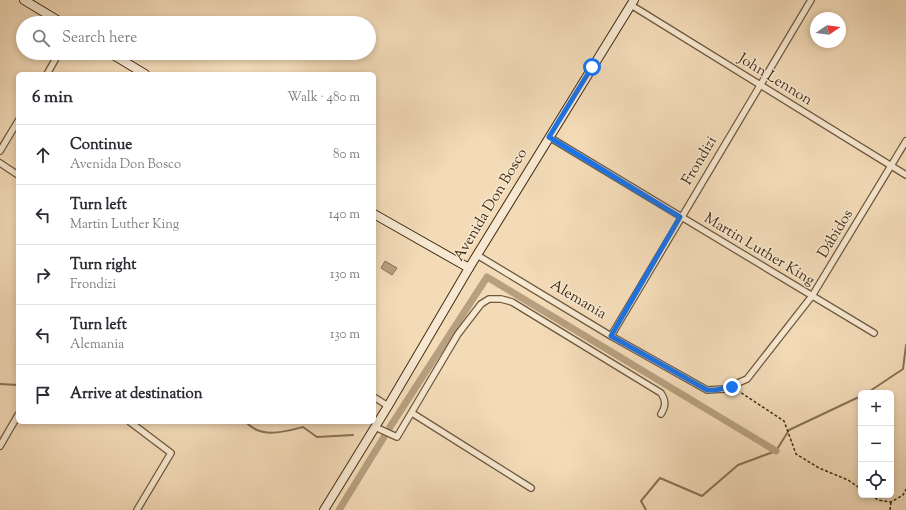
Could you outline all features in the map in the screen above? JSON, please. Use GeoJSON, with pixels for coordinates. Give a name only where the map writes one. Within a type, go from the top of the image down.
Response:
{"type":"FeatureCollection","features":[{"type":"Feature","properties":{"kind":"main road"},"geometry":{"type":"LineString","coordinates":[[24,0],[50,16]]}},
{"type":"Feature","properties":{"kind":"main road","name":"Avenida Don Bosco"},"geometry":{"type":"LineString","coordinates":[[324,510],[388,406],[469,268],[632,2]]}},
{"type":"Feature","properties":{"kind":"main road"},"geometry":{"type":"LineString","coordinates":[[121,60],[141,72]]}},
{"type":"Feature","properties":{"kind":"main road"},"geometry":{"type":"LineString","coordinates":[[376,215],[469,268]]}},
{"type":"Feature","properties":{"kind":"street","name":"Frondizi"},"geometry":{"type":"LineString","coordinates":[[611,336],[680,217],[811,0]]}},
{"type":"Feature","properties":{"kind":"street","name":"John Lennon"},"geometry":{"type":"LineString","coordinates":[[632,2],[760,85],[906,175]]}},
{"type":"Feature","properties":{"kind":"street"},"geometry":{"type":"LineString","coordinates":[[48,72],[55,60]]}},
{"type":"Feature","properties":{"kind":"street"},"geometry":{"type":"LineString","coordinates":[[0,151],[16,124]]}},
{"type":"Feature","properties":{"kind":"street","name":"Martin Luther King"},"geometry":{"type":"LineString","coordinates":[[549,137],[874,333]]}},
{"type":"Feature","properties":{"kind":"street","name":"Dábidos"},"geometry":{"type":"LineString","coordinates":[[732,387],[747,379],[812,296],[906,141]]}},
{"type":"Feature","properties":{"kind":"street"},"geometry":{"type":"LineString","coordinates":[[0,163],[16,174]]}},
{"type":"Feature","properties":{"kind":"street","name":"Alemania"},"geometry":{"type":"LineString","coordinates":[[477,255],[611,336],[707,390],[732,387]]}},
{"type":"Feature","properties":{"kind":"street"},"geometry":{"type":"LineString","coordinates":[[375,427],[397,437],[458,334],[481,304],[489,299],[501,298],[512,302],[661,393],[665,399],[666,407],[661,414]]}},
{"type":"Feature","properties":{"kind":"street"},"geometry":{"type":"LineString","coordinates":[[376,398],[388,406]]}},
{"type":"Feature","properties":{"kind":"street"},"geometry":{"type":"LineString","coordinates":[[412,413],[531,488]]}},
{"type":"Feature","properties":{"kind":"street"},"geometry":{"type":"LineString","coordinates":[[0,446],[16,418]]}},
{"type":"Feature","properties":{"kind":"street"},"geometry":{"type":"LineString","coordinates":[[133,424],[171,453],[137,510]]}},
{"type":"Feature","properties":{"kind":"path"},"geometry":{"type":"LineString","coordinates":[[732,387],[784,421],[796,454],[819,468],[848,480],[858,487]]}},
{"type":"Feature","properties":{"kind":"path"},"geometry":{"type":"LineString","coordinates":[[875,498],[878,500],[891,502],[903,495],[906,488]]}},
{"type":"Feature","properties":{"kind":"path"},"geometry":{"type":"LineString","coordinates":[[890,510],[891,502]]}},
{"type":"Feature","properties":{"kind":"shaded area"},"geometry":{"type":"Polygon","coordinates":[[[385,261],[397,268],[392,275],[381,268],[385,261]]]}},
{"type":"Feature","properties":{"kind":"waterway"},"geometry":{"type":"LineString","coordinates":[[390,427],[487,277],[776,451]]}},
{"type":"Feature","properties":{"kind":"waterway"},"geometry":{"type":"LineString","coordinates":[[872,390],[903,369],[906,345]]}},
{"type":"Feature","properties":{"kind":"waterway"},"geometry":{"type":"LineString","coordinates":[[0,384],[16,385]]}},
{"type":"Feature","properties":{"kind":"waterway"},"geometry":{"type":"LineString","coordinates":[[646,510],[641,501],[660,478],[702,496],[738,465],[776,451],[789,430],[858,397]]}},
{"type":"Feature","properties":{"kind":"waterway"},"geometry":{"type":"LineString","coordinates":[[248,424],[259,431],[273,433],[303,427],[317,437],[353,435]]}},
{"type":"Feature","properties":{"kind":"waterway"},"geometry":{"type":"LineString","coordinates":[[339,510],[384,437]]}},
{"type":"Feature","properties":{"kind":"route"},"geometry":{"type":"LineString","coordinates":[[592,67],[549,137],[680,217],[611,336],[707,390],[732,387]]}}]}
